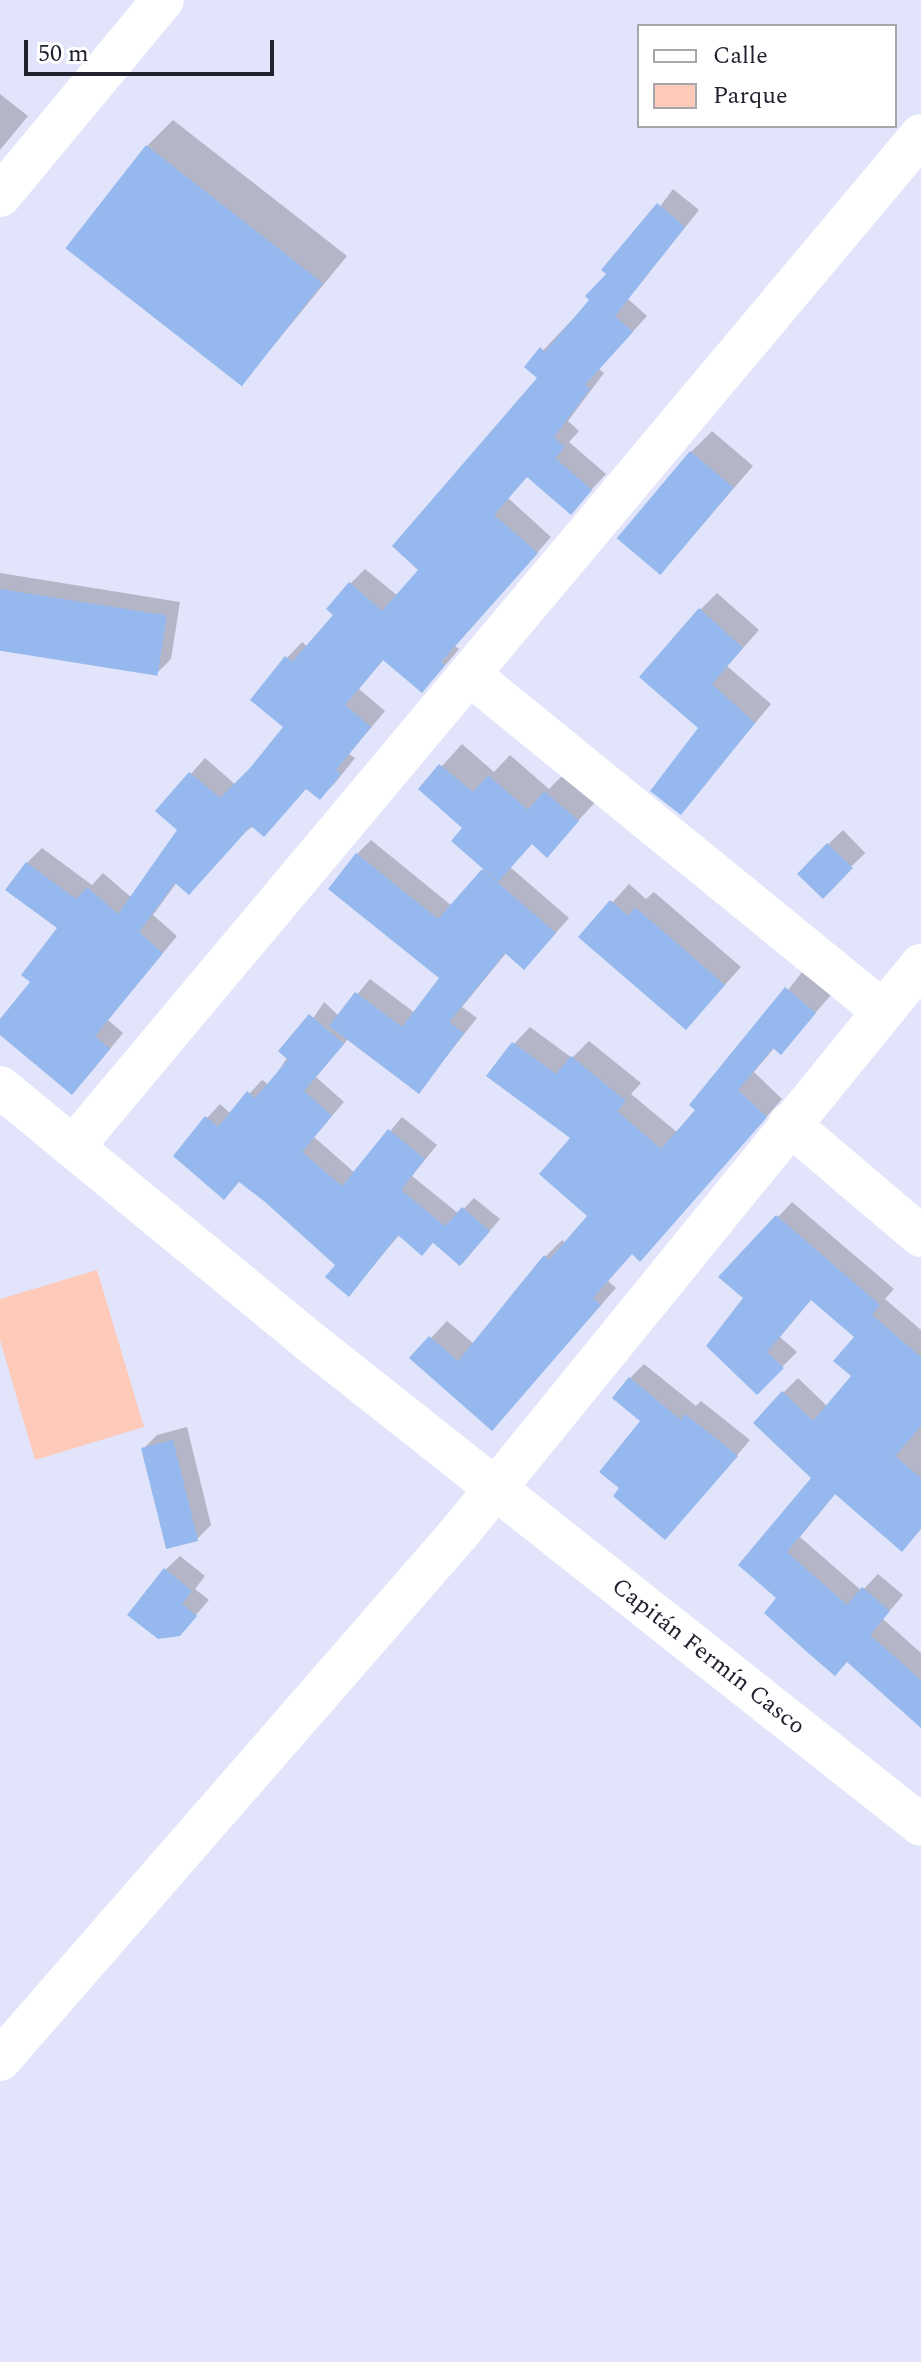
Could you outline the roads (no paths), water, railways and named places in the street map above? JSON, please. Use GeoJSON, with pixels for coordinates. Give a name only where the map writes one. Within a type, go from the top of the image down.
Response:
{"type":"FeatureCollection","features":[{"type":"Feature","properties":{"kind":"street"},"geometry":{"type":"LineString","coordinates":[[0,196],[163,0]]}},
{"type":"Feature","properties":{"kind":"street"},"geometry":{"type":"LineString","coordinates":[[73,1147],[921,135]]}},
{"type":"Feature","properties":{"kind":"street"},"geometry":{"type":"LineString","coordinates":[[470,675],[883,1011]]}},
{"type":"Feature","properties":{"kind":"street"},"geometry":{"type":"LineString","coordinates":[[0,2060],[495,1489],[921,965]]}},
{"type":"Feature","properties":{"kind":"street","name":"Capitán Fermín Casco"},"geometry":{"type":"LineString","coordinates":[[0,1087],[495,1489],[921,1825]]}},
{"type":"Feature","properties":{"kind":"street"},"geometry":{"type":"LineString","coordinates":[[789,1124],[921,1236]]}}]}
